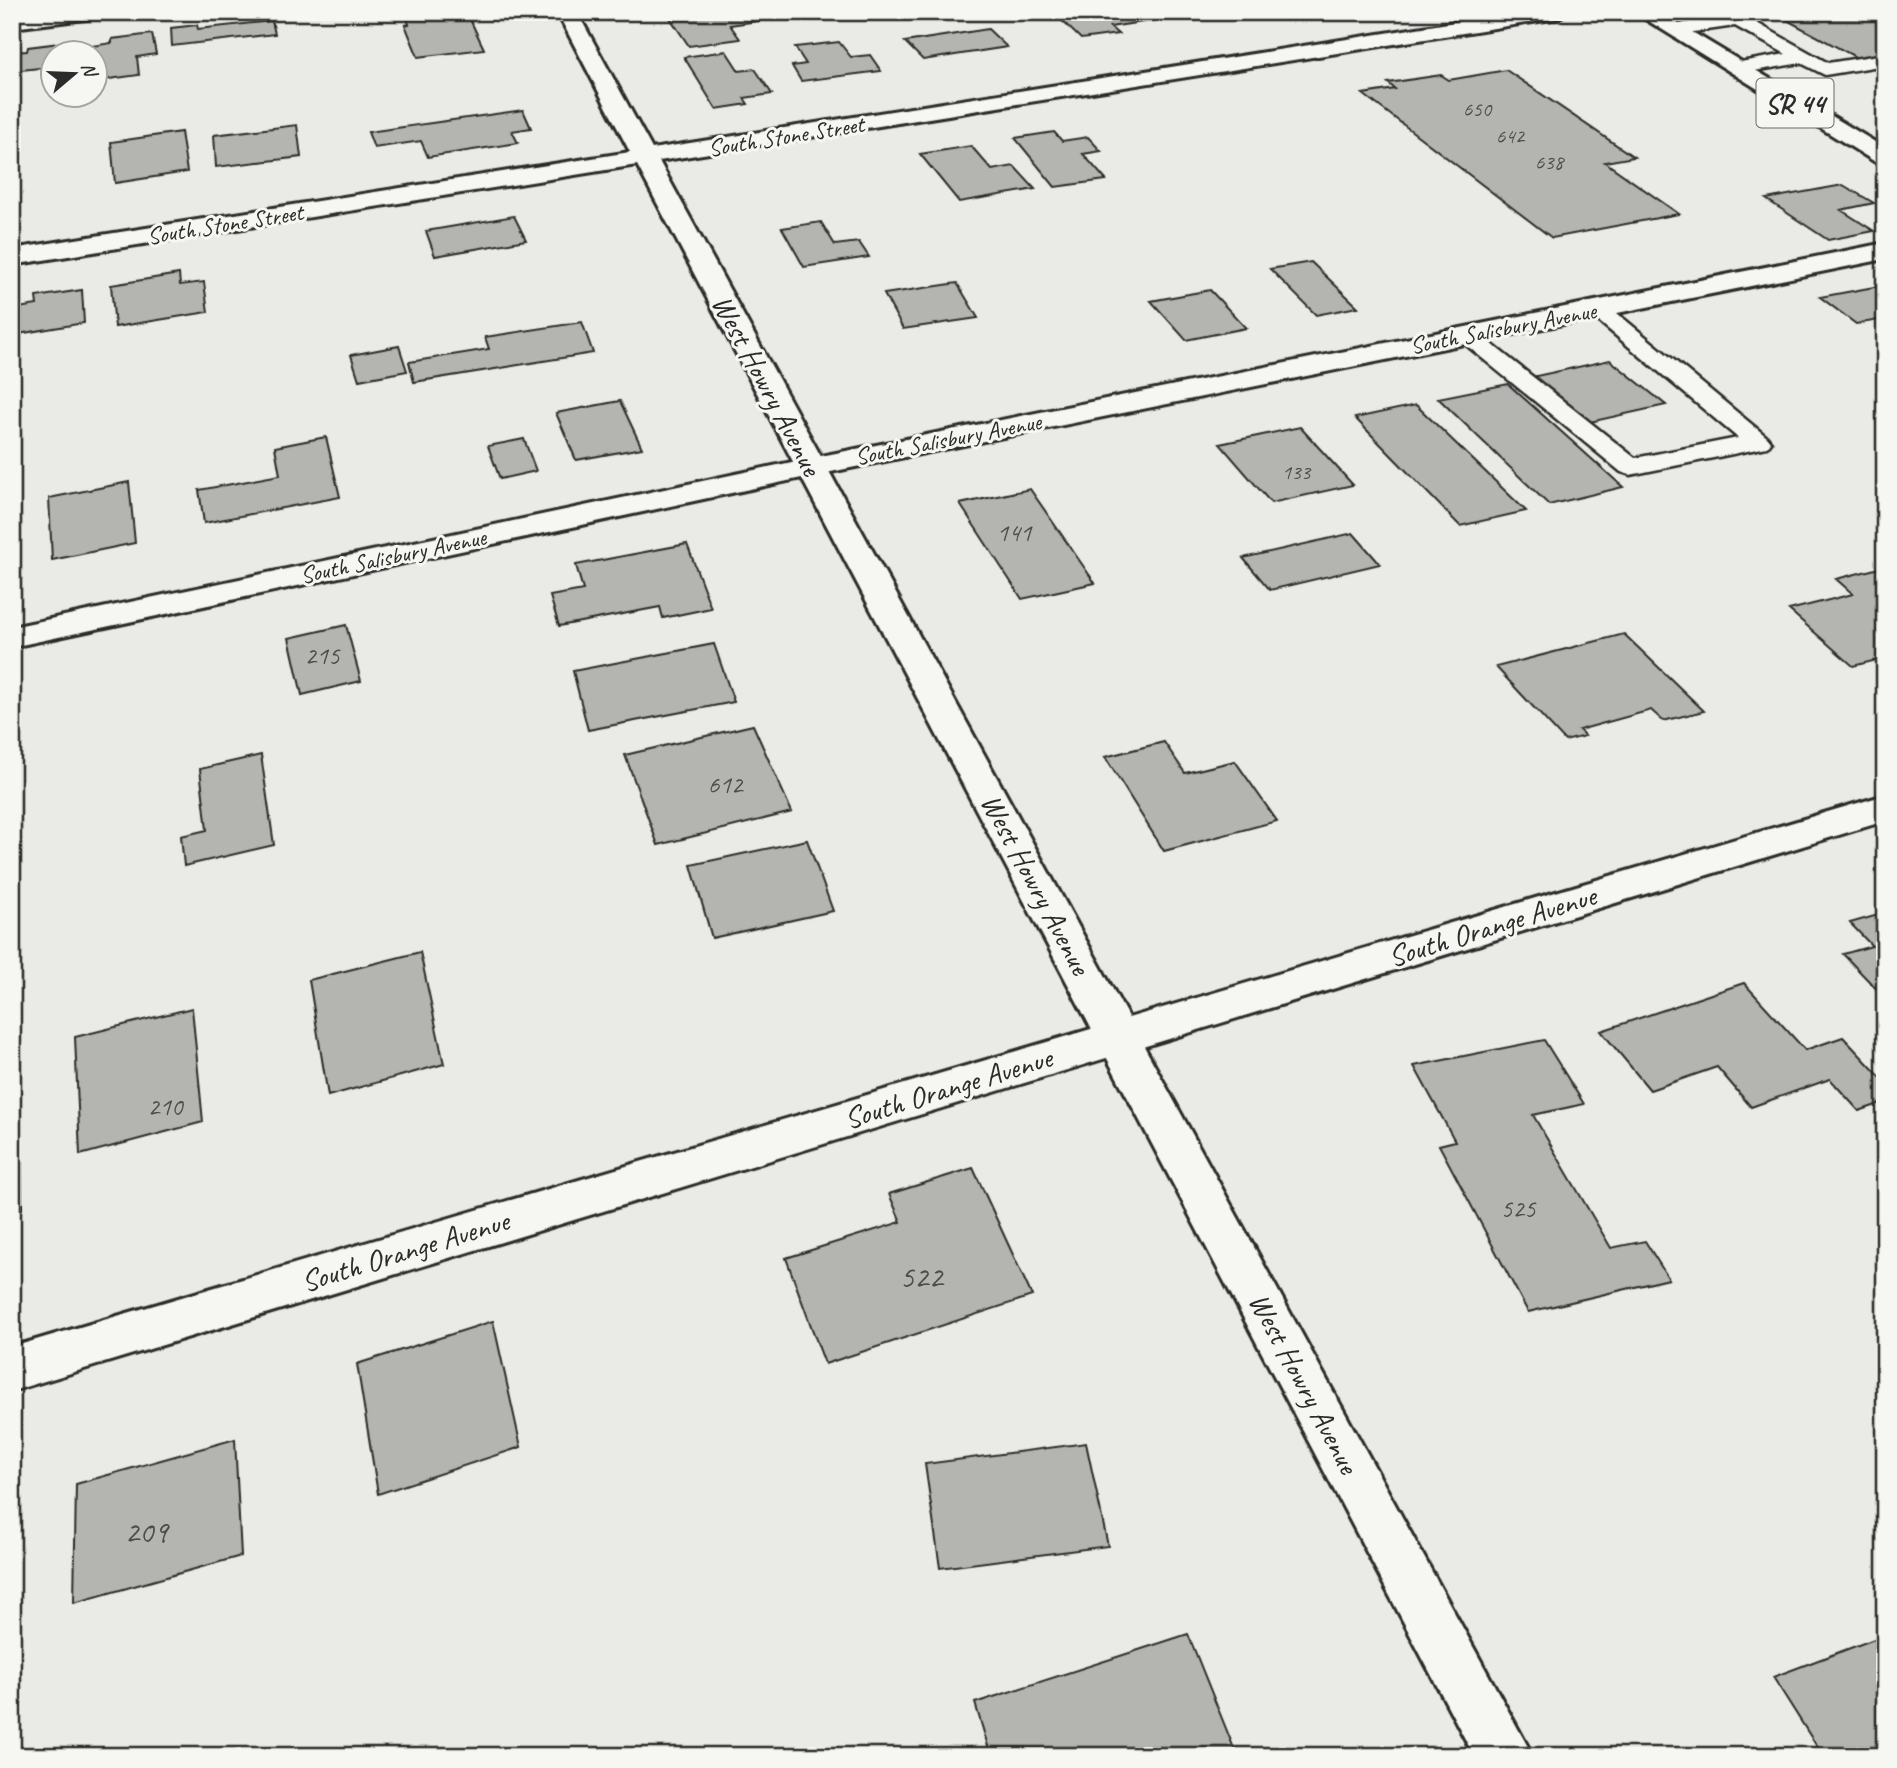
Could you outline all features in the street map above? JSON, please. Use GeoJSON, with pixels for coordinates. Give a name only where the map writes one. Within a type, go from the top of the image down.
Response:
{"type":"FeatureCollection","features":[{"type":"Feature","properties":{"kind":"street"},"geometry":{"type":"LineString","coordinates":[[12,22],[94,12]]}},
{"type":"Feature","properties":{"kind":"street","name":"West Howry Avenue"},"geometry":{"type":"LineString","coordinates":[[567,12],[1505,1756]]}},
{"type":"Feature","properties":{"kind":"street","name":"South Stone Street"},"geometry":{"type":"LineString","coordinates":[[12,257],[1559,12]]}},
{"type":"Feature","properties":{"kind":"street","name":"SR 44"},"geometry":{"type":"LineString","coordinates":[[1644,12],[1885,158]]}},
{"type":"Feature","properties":{"kind":"street","name":"South Salisbury Avenue"},"geometry":{"type":"LineString","coordinates":[[12,637],[811,467],[1885,251]]}},
{"type":"Feature","properties":{"kind":"street","name":"South Orange Avenue"},"geometry":{"type":"LineString","coordinates":[[12,1368],[1885,808]]}},
{"type":"Feature","properties":{"kind":"lane"},"geometry":{"type":"LineString","coordinates":[[1673,30],[1731,16],[1825,69],[1885,59]]}},
{"type":"Feature","properties":{"kind":"lane"},"geometry":{"type":"LineString","coordinates":[[1736,68],[1804,57]]}},
{"type":"Feature","properties":{"kind":"lane"},"geometry":{"type":"LineString","coordinates":[[1466,335],[1630,467],[1758,442],[1598,309]]}},
{"type":"Feature","properties":{"kind":"building"},"geometry":{"type":"Polygon","coordinates":[[[405,12],[468,15],[484,49],[418,57],[405,25],[409,24],[405,12]]]}},
{"type":"Feature","properties":{"kind":"building"},"geometry":{"type":"Polygon","coordinates":[[[666,12],[751,12],[758,21],[730,25],[740,39],[689,46],[666,12]]]}},
{"type":"Feature","properties":{"kind":"building"},"geometry":{"type":"Polygon","coordinates":[[[1087,12],[1154,12],[1162,19],[1110,27],[1118,34],[1081,39],[1057,16],[1087,12]]]}},
{"type":"Feature","properties":{"kind":"building"},"geometry":{"type":"Polygon","coordinates":[[[1794,12],[1885,12],[1885,54],[1859,59],[1783,18],[1800,15],[1794,12]]]}},
{"type":"Feature","properties":{"kind":"building"},"geometry":{"type":"Polygon","coordinates":[[[272,21],[275,34],[172,46],[171,28],[197,25],[198,29],[272,21]]]}},
{"type":"Feature","properties":{"kind":"building"},"geometry":{"type":"Polygon","coordinates":[[[988,29],[1007,47],[923,60],[905,42],[988,29]]]}},
{"type":"Feature","properties":{"kind":"building"},"geometry":{"type":"Polygon","coordinates":[[[152,34],[156,54],[137,57],[139,75],[108,79],[108,44],[112,43],[112,39],[152,34]]]}},
{"type":"Feature","properties":{"kind":"building"},"geometry":{"type":"Polygon","coordinates":[[[839,42],[851,57],[870,55],[881,71],[801,81],[792,66],[806,64],[795,47],[839,42]]]}},
{"type":"Feature","properties":{"kind":"building"},"geometry":{"type":"Polygon","coordinates":[[[38,46],[38,68],[12,71],[12,52],[27,51],[28,47],[38,46]]]}},
{"type":"Feature","properties":{"kind":"building"},"geometry":{"type":"Polygon","coordinates":[[[726,51],[739,71],[755,69],[772,94],[744,98],[748,104],[716,109],[684,57],[726,51]]]}},
{"type":"Feature","properties":{"kind":"building"},"geometry":{"type":"Polygon","coordinates":[[[1506,70],[1634,157],[1605,162],[1679,214],[1552,238],[1363,94],[1395,89],[1388,83],[1441,75],[1449,80],[1506,70]]]}},
{"type":"Feature","properties":{"kind":"building"},"geometry":{"type":"Polygon","coordinates":[[[523,110],[531,128],[512,131],[518,143],[428,157],[421,141],[374,148],[368,132],[523,110]]]}},
{"type":"Feature","properties":{"kind":"building"},"geometry":{"type":"Polygon","coordinates":[[[297,125],[301,157],[216,167],[214,135],[297,125]]]}},
{"type":"Feature","properties":{"kind":"building"},"geometry":{"type":"Polygon","coordinates":[[[181,132],[187,172],[115,183],[111,142],[181,132]]]}},
{"type":"Feature","properties":{"kind":"building"},"geometry":{"type":"Polygon","coordinates":[[[1054,132],[1062,141],[1088,137],[1101,151],[1083,154],[1106,180],[1055,187],[1015,138],[1054,132]]]}},
{"type":"Feature","properties":{"kind":"building"},"geometry":{"type":"Polygon","coordinates":[[[971,146],[992,170],[1014,166],[1035,189],[959,202],[920,154],[971,146]]]}},
{"type":"Feature","properties":{"kind":"building"},"geometry":{"type":"Polygon","coordinates":[[[1843,185],[1874,203],[1841,210],[1874,231],[1828,240],[1766,199],[1843,185]]]}},
{"type":"Feature","properties":{"kind":"building"},"geometry":{"type":"Polygon","coordinates":[[[514,216],[526,240],[435,256],[426,231],[514,216]]]}},
{"type":"Feature","properties":{"kind":"building"},"geometry":{"type":"Polygon","coordinates":[[[821,222],[835,245],[859,242],[869,257],[804,267],[782,228],[821,222]]]}},
{"type":"Feature","properties":{"kind":"building"},"geometry":{"type":"Polygon","coordinates":[[[1311,262],[1358,307],[1316,315],[1270,269],[1311,262]]]}},
{"type":"Feature","properties":{"kind":"building"},"geometry":{"type":"Polygon","coordinates":[[[179,274],[180,285],[204,282],[208,312],[115,327],[111,285],[179,274]]]}},
{"type":"Feature","properties":{"kind":"building"},"geometry":{"type":"Polygon","coordinates":[[[957,283],[978,318],[903,329],[884,294],[957,283]]]}},
{"type":"Feature","properties":{"kind":"building"},"geometry":{"type":"Polygon","coordinates":[[[1885,285],[1885,319],[1856,324],[1820,297],[1885,285]]]}},
{"type":"Feature","properties":{"kind":"building"},"geometry":{"type":"Polygon","coordinates":[[[82,290],[84,323],[12,335],[12,309],[37,305],[36,297],[82,290]]]}},
{"type":"Feature","properties":{"kind":"building"},"geometry":{"type":"Polygon","coordinates":[[[1210,290],[1246,328],[1186,340],[1151,301],[1210,290]]]}},
{"type":"Feature","properties":{"kind":"building"},"geometry":{"type":"Polygon","coordinates":[[[582,322],[593,353],[414,382],[409,362],[489,349],[485,337],[582,322]]]}},
{"type":"Feature","properties":{"kind":"building"},"geometry":{"type":"Polygon","coordinates":[[[399,346],[407,371],[359,380],[351,355],[399,346]]]}},
{"type":"Feature","properties":{"kind":"building"},"geometry":{"type":"Polygon","coordinates":[[[1610,360],[1666,405],[1581,424],[1527,378],[1610,360]]]}},
{"type":"Feature","properties":{"kind":"building"},"geometry":{"type":"Polygon","coordinates":[[[1508,384],[1623,487],[1549,505],[1438,398],[1508,384]]]}},
{"type":"Feature","properties":{"kind":"building"},"geometry":{"type":"Polygon","coordinates":[[[620,401],[642,448],[576,460],[556,413],[620,401]]]}},
{"type":"Feature","properties":{"kind":"building"},"geometry":{"type":"Polygon","coordinates":[[[1416,405],[1526,511],[1460,526],[1355,418],[1416,405]]]}},
{"type":"Feature","properties":{"kind":"building"},"geometry":{"type":"Polygon","coordinates":[[[1300,427],[1353,485],[1271,503],[1220,444],[1300,427]]]}},
{"type":"Feature","properties":{"kind":"building"},"geometry":{"type":"Polygon","coordinates":[[[326,437],[340,497],[204,523],[199,490],[280,475],[275,447],[326,437]]]}},
{"type":"Feature","properties":{"kind":"building"},"geometry":{"type":"Polygon","coordinates":[[[524,439],[536,471],[500,479],[488,446],[524,439]]]}},
{"type":"Feature","properties":{"kind":"building"},"geometry":{"type":"Polygon","coordinates":[[[129,482],[135,543],[52,560],[49,498],[129,482]]]}},
{"type":"Feature","properties":{"kind":"building"},"geometry":{"type":"Polygon","coordinates":[[[1030,489],[1095,583],[1022,599],[960,504],[1030,489]]]}},
{"type":"Feature","properties":{"kind":"building"},"geometry":{"type":"Polygon","coordinates":[[[1353,533],[1380,564],[1270,590],[1243,558],[1353,533]]]}},
{"type":"Feature","properties":{"kind":"building"},"geometry":{"type":"Polygon","coordinates":[[[687,544],[711,608],[663,618],[660,607],[559,626],[550,596],[583,590],[576,565],[687,544]]]}},
{"type":"Feature","properties":{"kind":"building"},"geometry":{"type":"Polygon","coordinates":[[[1883,567],[1885,658],[1853,666],[1789,610],[1853,594],[1836,579],[1883,567]]]}},
{"type":"Feature","properties":{"kind":"building"},"geometry":{"type":"Polygon","coordinates":[[[346,625],[361,681],[302,695],[289,638],[346,625]]]}},
{"type":"Feature","properties":{"kind":"building"},"geometry":{"type":"Polygon","coordinates":[[[1624,634],[1704,711],[1663,721],[1651,710],[1579,730],[1585,736],[1565,741],[1496,667],[1624,634]]]}},
{"type":"Feature","properties":{"kind":"building"},"geometry":{"type":"Polygon","coordinates":[[[714,644],[734,702],[588,730],[573,671],[714,644]]]}},
{"type":"Feature","properties":{"kind":"building"},"geometry":{"type":"Polygon","coordinates":[[[753,725],[792,812],[658,845],[625,755],[753,725]]]}},
{"type":"Feature","properties":{"kind":"building"},"geometry":{"type":"Polygon","coordinates":[[[1164,742],[1185,773],[1235,761],[1277,821],[1164,851],[1105,757],[1164,742]]]}},
{"type":"Feature","properties":{"kind":"building"},"geometry":{"type":"Polygon","coordinates":[[[261,755],[274,845],[184,866],[181,836],[207,830],[200,769],[261,755]]]}},
{"type":"Feature","properties":{"kind":"building"},"geometry":{"type":"Polygon","coordinates":[[[807,840],[833,911],[712,938],[691,865],[807,840]]]}},
{"type":"Feature","properties":{"kind":"building"},"geometry":{"type":"Polygon","coordinates":[[[1885,913],[1885,998],[1843,954],[1872,946],[1850,923],[1885,913]]]}},
{"type":"Feature","properties":{"kind":"building"},"geometry":{"type":"Polygon","coordinates":[[[420,952],[444,1064],[328,1096],[309,980],[420,952]]]}},
{"type":"Feature","properties":{"kind":"building"},"geometry":{"type":"Polygon","coordinates":[[[1744,983],[1805,1050],[1843,1037],[1885,1082],[1885,1102],[1859,1111],[1830,1079],[1751,1107],[1717,1067],[1650,1090],[1601,1031],[1744,983]]]}},
{"type":"Feature","properties":{"kind":"building"},"geometry":{"type":"Polygon","coordinates":[[[192,1008],[203,1122],[80,1155],[75,1037],[192,1008]]]}},
{"type":"Feature","properties":{"kind":"building"},"geometry":{"type":"Polygon","coordinates":[[[1544,1040],[1584,1104],[1533,1115],[1611,1248],[1645,1241],[1669,1279],[1528,1312],[1439,1145],[1455,1141],[1414,1066],[1544,1040]]]}},
{"type":"Feature","properties":{"kind":"building"},"geometry":{"type":"Polygon","coordinates":[[[21,1133],[22,1209],[12,1212],[12,1136],[21,1133]]]}},
{"type":"Feature","properties":{"kind":"building"},"geometry":{"type":"Polygon","coordinates":[[[973,1168],[1032,1296],[825,1364],[786,1258],[901,1222],[889,1194],[973,1168]]]}},
{"type":"Feature","properties":{"kind":"building"},"geometry":{"type":"Polygon","coordinates":[[[493,1321],[521,1447],[378,1494],[357,1364],[493,1321]]]}},
{"type":"Feature","properties":{"kind":"building"},"geometry":{"type":"Polygon","coordinates":[[[235,1439],[241,1556],[74,1603],[76,1484],[235,1439]]]}},
{"type":"Feature","properties":{"kind":"building"},"geometry":{"type":"Polygon","coordinates":[[[1086,1443],[1108,1546],[940,1568],[925,1464],[1086,1443]]]}},
{"type":"Feature","properties":{"kind":"building"},"geometry":{"type":"Polygon","coordinates":[[[1188,1634],[1237,1756],[991,1756],[975,1703],[1188,1634]]]}},
{"type":"Feature","properties":{"kind":"building"},"geometry":{"type":"Polygon","coordinates":[[[1885,1635],[1885,1756],[1823,1756],[1773,1677],[1885,1635]]]}}]}
